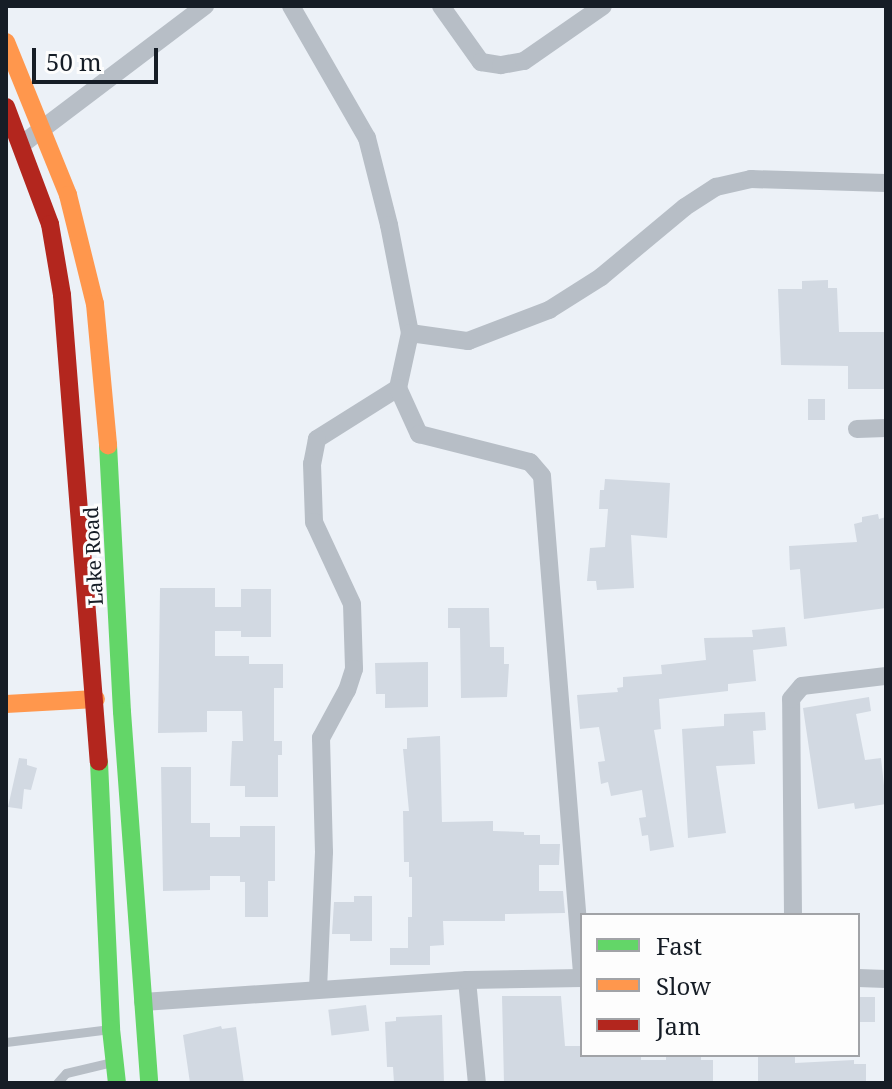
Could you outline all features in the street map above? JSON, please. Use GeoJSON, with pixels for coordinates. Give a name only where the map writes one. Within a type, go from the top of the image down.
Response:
{"type":"FeatureCollection","features":[{"type":"Feature","properties":{"kind":"main road","name":"Lake Road"},"geometry":{"type":"LineString","coordinates":[[6,42],[68,195],[95,304],[113,506],[122,712],[149,1083]]}},
{"type":"Feature","properties":{"kind":"main road","name":"Lake Road"},"geometry":{"type":"LineString","coordinates":[[6,107],[50,224],[58,258],[96,699],[111,1029],[117,1083]]}},
{"type":"Feature","properties":{"kind":"main road"},"geometry":{"type":"LineString","coordinates":[[6,704],[96,699]]}},
{"type":"Feature","properties":{"kind":"street"},"geometry":{"type":"LineString","coordinates":[[21,145],[205,6]]}},
{"type":"Feature","properties":{"kind":"street"},"geometry":{"type":"LineString","coordinates":[[291,6],[367,138],[389,225],[410,333],[398,388],[419,434],[530,462],[542,476],[580,951]]}},
{"type":"Feature","properties":{"kind":"street"},"geometry":{"type":"LineString","coordinates":[[441,6],[481,62],[501,65],[524,61],[603,6]]}},
{"type":"Feature","properties":{"kind":"street"},"geometry":{"type":"LineString","coordinates":[[410,333],[468,341],[549,310],[601,277],[685,207],[716,187],[751,179],[886,183]]}},
{"type":"Feature","properties":{"kind":"street"},"geometry":{"type":"LineString","coordinates":[[318,989],[324,852],[321,738],[347,690],[354,669],[352,604],[314,522],[312,464],[317,439],[398,388]]}},
{"type":"Feature","properties":{"kind":"street"},"geometry":{"type":"LineString","coordinates":[[857,429],[886,428]]}},
{"type":"Feature","properties":{"kind":"street"},"geometry":{"type":"LineString","coordinates":[[793,913],[791,699],[802,686],[886,676]]}},
{"type":"Feature","properties":{"kind":"street"},"geometry":{"type":"LineString","coordinates":[[143,1002],[467,980],[580,976]]}},
{"type":"Feature","properties":{"kind":"street"},"geometry":{"type":"LineString","coordinates":[[860,978],[886,979]]}},
{"type":"Feature","properties":{"kind":"street"},"geometry":{"type":"LineString","coordinates":[[467,980],[477,1083]]}},
{"type":"Feature","properties":{"kind":"lane"},"geometry":{"type":"LineString","coordinates":[[6,1042],[111,1029]]}},
{"type":"Feature","properties":{"kind":"lane"},"geometry":{"type":"LineString","coordinates":[[57,1083],[66,1073],[115,1061]]}},
{"type":"Feature","properties":{"kind":"building"},"geometry":{"type":"Polygon","coordinates":[[[828,280],[828,288],[837,288],[839,332],[886,332],[886,389],[848,389],[848,366],[781,365],[778,289],[802,289],[802,281],[828,280]]]}},
{"type":"Feature","properties":{"kind":"building"},"geometry":{"type":"Polygon","coordinates":[[[808,399],[825,399],[825,420],[808,420],[808,399]]]}},
{"type":"Feature","properties":{"kind":"building"},"geometry":{"type":"Polygon","coordinates":[[[605,479],[670,483],[667,538],[631,535],[634,588],[597,590],[596,581],[587,581],[590,548],[605,547],[608,509],[599,509],[600,490],[604,490],[605,479]]]}},
{"type":"Feature","properties":{"kind":"building"},"geometry":{"type":"Polygon","coordinates":[[[878,514],[879,519],[886,517],[886,608],[804,619],[800,569],[790,570],[789,546],[857,542],[854,524],[862,522],[862,517],[878,514]]]}},
{"type":"Feature","properties":{"kind":"building"},"geometry":{"type":"Polygon","coordinates":[[[160,588],[215,588],[215,607],[241,607],[241,589],[271,589],[271,637],[241,637],[241,631],[215,631],[215,656],[249,656],[249,664],[283,664],[283,688],[274,688],[274,741],[282,741],[282,755],[278,755],[278,797],[245,797],[245,786],[230,786],[232,741],[243,741],[242,711],[207,711],[207,732],[158,733],[160,588]]]}},
{"type":"Feature","properties":{"kind":"building"},"geometry":{"type":"Polygon","coordinates":[[[448,608],[489,608],[490,647],[504,647],[504,664],[509,664],[507,697],[461,698],[460,628],[448,628],[448,608]]]}},
{"type":"Feature","properties":{"kind":"building"},"geometry":{"type":"Polygon","coordinates":[[[785,627],[787,646],[753,650],[756,681],[728,684],[728,691],[659,699],[661,729],[654,730],[674,847],[650,851],[648,835],[642,836],[639,818],[646,817],[642,790],[611,796],[608,782],[601,784],[598,762],[605,761],[599,727],[580,729],[577,695],[618,692],[617,688],[623,687],[623,677],[662,674],[661,665],[706,660],[704,638],[753,637],[752,630],[785,627]]]}},
{"type":"Feature","properties":{"kind":"building"},"geometry":{"type":"Polygon","coordinates":[[[428,662],[428,707],[385,708],[385,694],[376,694],[375,663],[428,662]]]}},
{"type":"Feature","properties":{"kind":"building"},"geometry":{"type":"Polygon","coordinates":[[[869,697],[871,711],[856,714],[865,760],[881,758],[886,804],[855,809],[854,803],[818,809],[803,708],[869,697]]]}},
{"type":"Feature","properties":{"kind":"building"},"geometry":{"type":"Polygon","coordinates":[[[765,712],[766,730],[753,731],[755,764],[716,766],[726,833],[688,838],[682,729],[724,726],[724,714],[765,712]]]}},
{"type":"Feature","properties":{"kind":"building"},"geometry":{"type":"Polygon","coordinates":[[[440,736],[442,822],[493,821],[493,831],[540,835],[540,844],[560,844],[559,865],[539,865],[539,891],[563,891],[565,913],[505,914],[505,921],[443,921],[444,945],[430,946],[430,965],[390,965],[390,948],[408,948],[408,917],[412,917],[412,877],[409,877],[409,862],[404,862],[403,811],[409,811],[403,749],[407,749],[407,738],[440,736]]]}},
{"type":"Feature","properties":{"kind":"building"},"geometry":{"type":"Polygon","coordinates":[[[19,758],[27,759],[27,765],[37,768],[31,790],[24,789],[22,809],[8,807],[19,758]]]}},
{"type":"Feature","properties":{"kind":"building"},"geometry":{"type":"Polygon","coordinates":[[[161,767],[191,767],[191,823],[210,823],[210,837],[240,837],[240,826],[275,826],[275,881],[268,881],[268,917],[245,917],[245,882],[240,882],[240,876],[210,876],[210,890],[163,891],[161,767]]]}},
{"type":"Feature","properties":{"kind":"building"},"geometry":{"type":"Polygon","coordinates":[[[354,896],[372,896],[372,941],[350,941],[350,934],[332,934],[334,902],[354,902],[354,896]]]}},
{"type":"Feature","properties":{"kind":"building"},"geometry":{"type":"Polygon","coordinates":[[[502,996],[561,996],[565,1046],[580,1046],[580,1057],[666,1060],[666,1057],[701,1057],[701,1060],[713,1060],[713,1083],[504,1083],[502,996]]]}},
{"type":"Feature","properties":{"kind":"building"},"geometry":{"type":"Polygon","coordinates":[[[860,997],[875,997],[875,1022],[860,1022],[860,997]]]}},
{"type":"Feature","properties":{"kind":"building"},"geometry":{"type":"Polygon","coordinates":[[[366,1005],[369,1031],[331,1035],[328,1010],[366,1005]]]}},
{"type":"Feature","properties":{"kind":"building"},"geometry":{"type":"Polygon","coordinates":[[[442,1015],[444,1083],[394,1083],[393,1067],[387,1067],[385,1022],[396,1021],[396,1017],[442,1015]]]}},
{"type":"Feature","properties":{"kind":"building"},"geometry":{"type":"Polygon","coordinates":[[[221,1026],[222,1029],[236,1027],[244,1083],[190,1083],[183,1035],[221,1026]]]}},
{"type":"Feature","properties":{"kind":"building"},"geometry":{"type":"Polygon","coordinates":[[[758,1057],[795,1057],[795,1063],[854,1060],[854,1064],[866,1064],[866,1083],[758,1083],[758,1057]]]}},
{"type":"Feature","properties":{"kind":"traffic: fast"},"geometry":{"type":"LineString","coordinates":[[108,445],[122,712],[149,1083]]}},
{"type":"Feature","properties":{"kind":"traffic: fast"},"geometry":{"type":"LineString","coordinates":[[99,762],[111,1029],[117,1083]]}},
{"type":"Feature","properties":{"kind":"traffic: slow"},"geometry":{"type":"LineString","coordinates":[[6,42],[68,195],[95,304],[108,445]]}},
{"type":"Feature","properties":{"kind":"traffic: slow"},"geometry":{"type":"LineString","coordinates":[[6,704],[96,699]]}},
{"type":"Feature","properties":{"kind":"traffic: jam"},"geometry":{"type":"LineString","coordinates":[[6,107],[50,224],[62,295],[99,762]]}}]}
